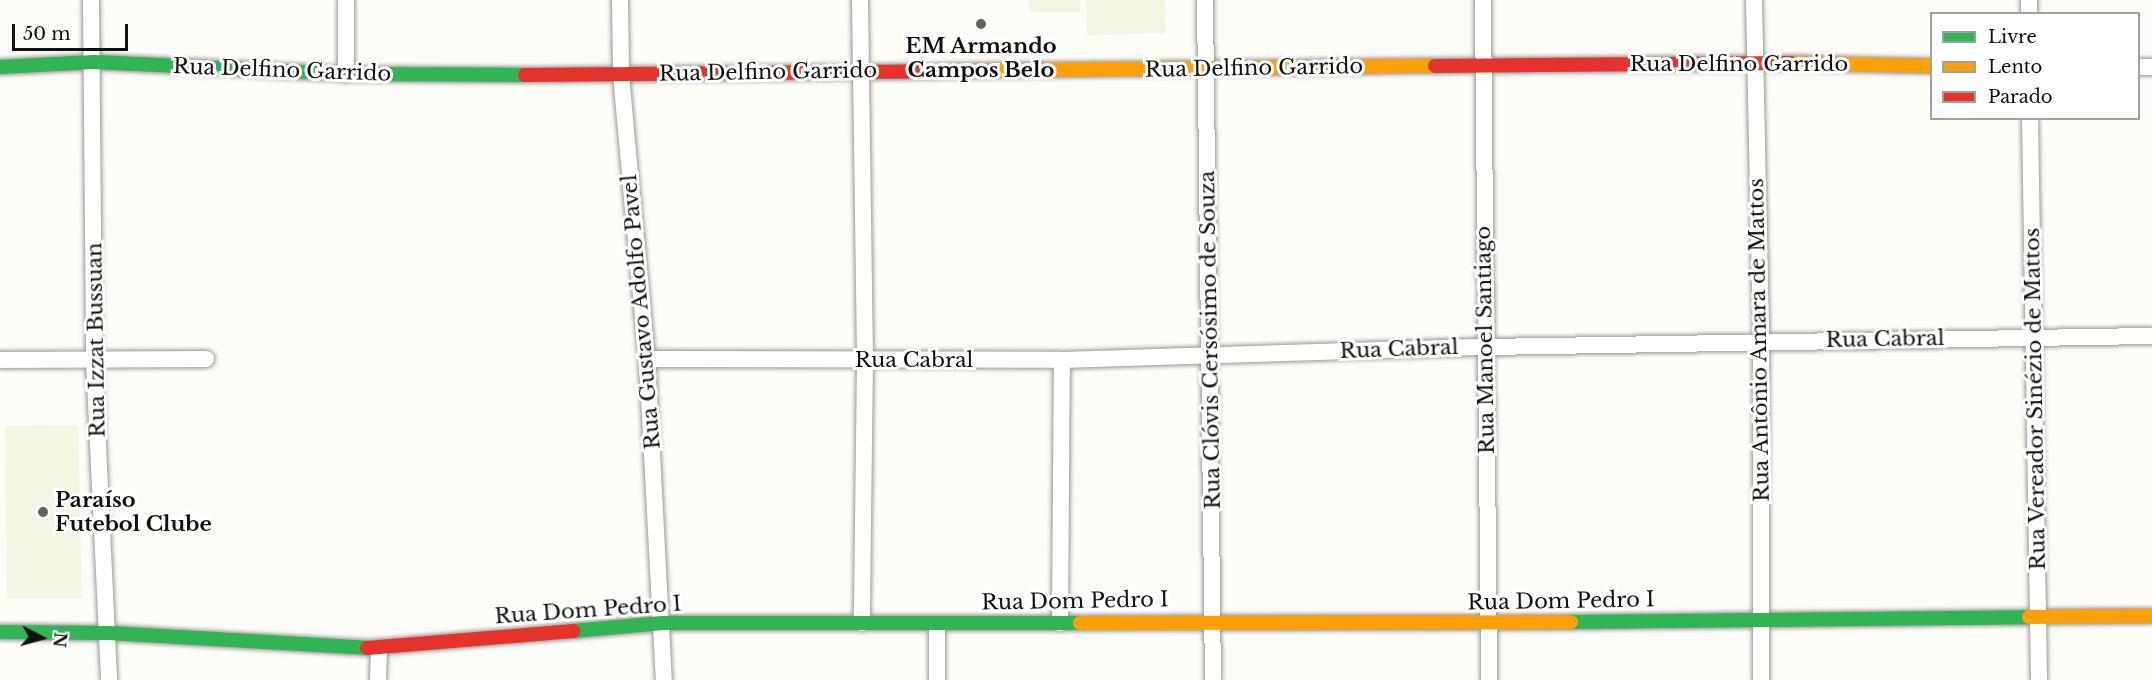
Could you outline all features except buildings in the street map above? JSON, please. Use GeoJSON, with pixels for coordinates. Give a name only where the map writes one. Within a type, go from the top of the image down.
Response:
{"type":"FeatureCollection","features":[{"type":"Feature","properties":{"kind":"street","name":"Rua Izzat Bussuan"},"geometry":{"type":"LineString","coordinates":[[92,0],[94,360],[109,633],[109,680]]}},
{"type":"Feature","properties":{"kind":"street"},"geometry":{"type":"LineString","coordinates":[[346,0],[346,74]]}},
{"type":"Feature","properties":{"kind":"street","name":"Rua Gustavo Adolfo Pavel"},"geometry":{"type":"LineString","coordinates":[[620,0],[621,75],[647,359],[663,623],[664,680]]}},
{"type":"Feature","properties":{"kind":"street"},"geometry":{"type":"LineString","coordinates":[[860,0],[865,360],[862,623]]}},
{"type":"Feature","properties":{"kind":"street","name":"Rua Clóvis Cersósimo de Souza"},"geometry":{"type":"LineString","coordinates":[[1205,0],[1213,680]]}},
{"type":"Feature","properties":{"kind":"street","name":"Rua Manoel Santiago"},"geometry":{"type":"LineString","coordinates":[[1483,0],[1489,680]]}},
{"type":"Feature","properties":{"kind":"street","name":"Rua Antônio Amara de Mattos"},"geometry":{"type":"LineString","coordinates":[[1754,0],[1761,341],[1761,680]]}},
{"type":"Feature","properties":{"kind":"street","name":"Rua Delfino Garrido"},"geometry":{"type":"LineString","coordinates":[[0,67],[94,62],[346,74],[621,75],[862,70],[1755,62],[1930,66]]}},
{"type":"Feature","properties":{"kind":"street","name":"Rua Vereador Sinézio de Mattos"},"geometry":{"type":"LineString","coordinates":[[2030,120],[2039,680]]}},
{"type":"Feature","properties":{"kind":"street","name":"Rua Cabral"},"geometry":{"type":"LineString","coordinates":[[647,359],[1062,360],[1486,346],[2152,336]]}},
{"type":"Feature","properties":{"kind":"street"},"geometry":{"type":"LineString","coordinates":[[0,360],[206,359]]}},
{"type":"Feature","properties":{"kind":"street"},"geometry":{"type":"LineString","coordinates":[[1060,623],[1062,360]]}},
{"type":"Feature","properties":{"kind":"street","name":"Rua Dom Pedro I"},"geometry":{"type":"LineString","coordinates":[[0,632],[109,633],[379,649],[663,623],[937,624],[1213,621],[1488,623],[2152,616]]}},
{"type":"Feature","properties":{"kind":"street"},"geometry":{"type":"LineString","coordinates":[[937,624],[937,680]]}},
{"type":"Feature","properties":{"kind":"street"},"geometry":{"type":"LineString","coordinates":[[378,680],[379,649]]}},
{"type":"Feature","properties":{"kind":"green space"},"geometry":{"type":"Polygon","coordinates":[[[1029,0],[1080,0],[1080,12],[1029,12],[1029,0]]]}},
{"type":"Feature","properties":{"kind":"green space"},"geometry":{"type":"Polygon","coordinates":[[[1086,0],[1165,0],[1166,33],[1087,35],[1086,0]]]}},
{"type":"Feature","properties":{"kind":"green space","name":"Paraíso Futebol Clube"},"geometry":{"type":"Polygon","coordinates":[[[78,425],[82,599],[7,599],[5,426],[78,425]]]}},
{"type":"Feature","properties":{"kind":"traffic: fast"},"geometry":{"type":"LineString","coordinates":[[0,67],[94,62],[346,74],[525,75]]}},
{"type":"Feature","properties":{"kind":"traffic: fast"},"geometry":{"type":"LineString","coordinates":[[1571,622],[2029,617]]}},
{"type":"Feature","properties":{"kind":"traffic: fast"},"geometry":{"type":"LineString","coordinates":[[573,631],[663,623],[1080,623]]}},
{"type":"Feature","properties":{"kind":"traffic: fast"},"geometry":{"type":"LineString","coordinates":[[0,632],[109,633],[367,648]]}},
{"type":"Feature","properties":{"kind":"traffic: slow"},"geometry":{"type":"LineString","coordinates":[[1791,63],[1930,66]]}},
{"type":"Feature","properties":{"kind":"traffic: slow"},"geometry":{"type":"LineString","coordinates":[[942,71],[1435,66]]}},
{"type":"Feature","properties":{"kind":"traffic: slow"},"geometry":{"type":"LineString","coordinates":[[2029,617],[2152,616]]}},
{"type":"Feature","properties":{"kind":"traffic: slow"},"geometry":{"type":"LineString","coordinates":[[1080,623],[1571,622]]}},
{"type":"Feature","properties":{"kind":"traffic: jam"},"geometry":{"type":"LineString","coordinates":[[1435,66],[1791,63]]}},
{"type":"Feature","properties":{"kind":"traffic: jam"},"geometry":{"type":"LineString","coordinates":[[525,75],[942,71]]}},
{"type":"Feature","properties":{"kind":"traffic: jam"},"geometry":{"type":"LineString","coordinates":[[367,648],[573,631]]}},
{"type":"Feature","properties":{"kind":"place","name":"EM Armando Campos Belo"},"geometry":{"type":"Point","coordinates":[981,24]}},
{"type":"Feature","properties":{"kind":"place","name":"Paraíso Futebol Clube"},"geometry":{"type":"Point","coordinates":[43,512]}}]}
